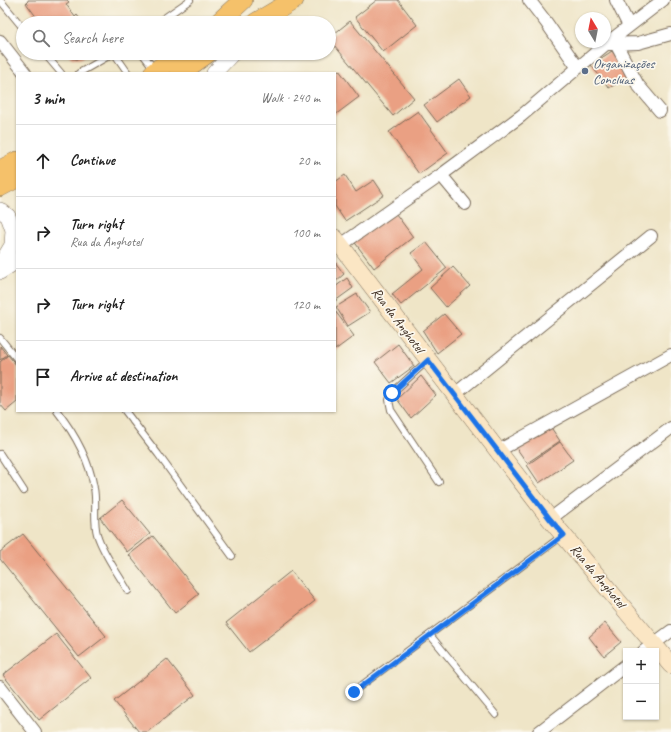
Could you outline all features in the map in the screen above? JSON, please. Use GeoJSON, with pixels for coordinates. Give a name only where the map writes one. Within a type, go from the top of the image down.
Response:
{"type":"FeatureCollection","features":[{"type":"Feature","properties":{"kind":"main road"},"geometry":{"type":"LineString","coordinates":[[226,16],[243,0]]}},
{"type":"Feature","properties":{"kind":"main road"},"geometry":{"type":"LineString","coordinates":[[268,16],[295,0]]}},
{"type":"Feature","properties":{"kind":"main road"},"geometry":{"type":"LineString","coordinates":[[155,72],[171,60]]}},
{"type":"Feature","properties":{"kind":"main road"},"geometry":{"type":"LineString","coordinates":[[181,72],[198,60]]}},
{"type":"Feature","properties":{"kind":"main road"},"geometry":{"type":"LineString","coordinates":[[0,170],[16,162]]}},
{"type":"Feature","properties":{"kind":"main road"},"geometry":{"type":"LineString","coordinates":[[0,187],[16,179]]}},
{"type":"Feature","properties":{"kind":"main road","name":"Rua da Anghotel"},"geometry":{"type":"LineString","coordinates":[[338,242],[649,647],[671,665]]}},
{"type":"Feature","properties":{"kind":"street"},"geometry":{"type":"LineString","coordinates":[[276,16],[295,0]]}},
{"type":"Feature","properties":{"kind":"street"},"geometry":{"type":"LineString","coordinates":[[529,0],[578,68]]}},
{"type":"Feature","properties":{"kind":"street"},"geometry":{"type":"LineString","coordinates":[[616,0],[629,26]]}},
{"type":"Feature","properties":{"kind":"street"},"geometry":{"type":"LineString","coordinates":[[338,242],[441,175],[521,116],[578,68],[612,44],[629,26],[663,0]]}},
{"type":"Feature","properties":{"kind":"street"},"geometry":{"type":"LineString","coordinates":[[612,44],[642,42],[671,34]]}},
{"type":"Feature","properties":{"kind":"street"},"geometry":{"type":"LineString","coordinates":[[0,41],[24,72]]}},
{"type":"Feature","properties":{"kind":"street"},"geometry":{"type":"LineString","coordinates":[[612,44],[638,85],[660,111]]}},
{"type":"Feature","properties":{"kind":"street"},"geometry":{"type":"LineString","coordinates":[[215,72],[226,60]]}},
{"type":"Feature","properties":{"kind":"street"},"geometry":{"type":"LineString","coordinates":[[441,175],[465,204]]}},
{"type":"Feature","properties":{"kind":"street"},"geometry":{"type":"LineString","coordinates":[[0,210],[8,216],[13,230],[12,245],[0,265]]}},
{"type":"Feature","properties":{"kind":"street"},"geometry":{"type":"LineString","coordinates":[[455,394],[651,236]]}},
{"type":"Feature","properties":{"kind":"street"},"geometry":{"type":"LineString","coordinates":[[0,272],[16,262]]}},
{"type":"Feature","properties":{"kind":"street"},"geometry":{"type":"LineString","coordinates":[[498,451],[671,355]]}},
{"type":"Feature","properties":{"kind":"street"},"geometry":{"type":"LineString","coordinates":[[550,519],[671,428]]}},
{"type":"Feature","properties":{"kind":"street"},"geometry":{"type":"LineString","coordinates":[[649,647],[671,631]]}},
{"type":"Feature","properties":{"kind":"street"},"geometry":{"type":"LineString","coordinates":[[539,732],[623,667]]}},
{"type":"Feature","properties":{"kind":"street"},"geometry":{"type":"LineString","coordinates":[[0,687],[35,732]]}},
{"type":"Feature","properties":{"kind":"lane"},"geometry":{"type":"LineString","coordinates":[[0,0],[16,19]]}},
{"type":"Feature","properties":{"kind":"lane"},"geometry":{"type":"LineString","coordinates":[[167,16],[190,0]]}},
{"type":"Feature","properties":{"kind":"lane"},"geometry":{"type":"LineString","coordinates":[[50,60],[61,72]]}},
{"type":"Feature","properties":{"kind":"lane"},"geometry":{"type":"LineString","coordinates":[[81,72],[102,60]]}},
{"type":"Feature","properties":{"kind":"lane"},"geometry":{"type":"LineString","coordinates":[[119,60],[127,72]]}},
{"type":"Feature","properties":{"kind":"lane"},"geometry":{"type":"LineString","coordinates":[[147,60],[155,72]]}},
{"type":"Feature","properties":{"kind":"lane"},"geometry":{"type":"LineString","coordinates":[[0,338],[16,359]]}},
{"type":"Feature","properties":{"kind":"lane"},"geometry":{"type":"LineString","coordinates":[[428,360],[392,393],[389,400],[391,410],[439,482]]}},
{"type":"Feature","properties":{"kind":"lane"},"geometry":{"type":"LineString","coordinates":[[58,412],[68,425],[82,448],[94,488],[97,532],[100,543],[128,591]]}},
{"type":"Feature","properties":{"kind":"lane"},"geometry":{"type":"LineString","coordinates":[[125,412],[158,454],[232,556]]}},
{"type":"Feature","properties":{"kind":"lane"},"geometry":{"type":"LineString","coordinates":[[0,454],[24,491]]}},
{"type":"Feature","properties":{"kind":"lane"},"geometry":{"type":"LineString","coordinates":[[354,692],[564,535]]}},
{"type":"Feature","properties":{"kind":"lane"},"geometry":{"type":"LineString","coordinates":[[430,634],[496,715]]}},
{"type":"Feature","properties":{"kind":"building"},"geometry":{"type":"Polygon","coordinates":[[[67,0],[69,2],[66,4],[74,16],[36,16],[26,3],[28,1],[67,0]]]}},
{"type":"Feature","properties":{"kind":"building"},"geometry":{"type":"Polygon","coordinates":[[[377,0],[398,0],[417,25],[383,52],[355,17],[377,0]]]}},
{"type":"Feature","properties":{"kind":"building"},"geometry":{"type":"Polygon","coordinates":[[[350,21],[414,98],[393,116],[336,47],[336,32],[350,21]]]}},
{"type":"Feature","properties":{"kind":"building"},"geometry":{"type":"Polygon","coordinates":[[[612,51],[630,76],[609,88],[591,65],[612,51]]]}},
{"type":"Feature","properties":{"kind":"building"},"geometry":{"type":"Polygon","coordinates":[[[339,70],[359,97],[336,114],[336,72],[339,70]]]}},
{"type":"Feature","properties":{"kind":"building"},"geometry":{"type":"Polygon","coordinates":[[[459,79],[471,96],[437,122],[424,105],[459,79]]]}},
{"type":"Feature","properties":{"kind":"building"},"geometry":{"type":"Polygon","coordinates":[[[418,111],[448,153],[419,174],[389,132],[418,111]]]}},
{"type":"Feature","properties":{"kind":"building"},"geometry":{"type":"Polygon","coordinates":[[[345,175],[356,192],[374,180],[384,195],[345,221],[336,208],[336,181],[345,175]]]}},
{"type":"Feature","properties":{"kind":"building"},"geometry":{"type":"Polygon","coordinates":[[[393,210],[413,237],[374,268],[353,240],[393,210]]]}},
{"type":"Feature","properties":{"kind":"building"},"geometry":{"type":"Polygon","coordinates":[[[426,242],[447,268],[401,305],[392,294],[423,269],[411,253],[426,242]]]}},
{"type":"Feature","properties":{"kind":"building"},"geometry":{"type":"Polygon","coordinates":[[[336,263],[344,274],[336,281],[336,263]]]}},
{"type":"Feature","properties":{"kind":"building"},"geometry":{"type":"Polygon","coordinates":[[[453,267],[470,286],[446,307],[430,288],[453,267]]]}},
{"type":"Feature","properties":{"kind":"building"},"geometry":{"type":"Polygon","coordinates":[[[347,278],[353,288],[336,300],[336,286],[347,278]]]}},
{"type":"Feature","properties":{"kind":"building"},"geometry":{"type":"Polygon","coordinates":[[[357,294],[370,312],[348,326],[336,307],[357,294]]]}},
{"type":"Feature","properties":{"kind":"building"},"geometry":{"type":"Polygon","coordinates":[[[336,312],[354,336],[336,349],[336,312]]]}},
{"type":"Feature","properties":{"kind":"building"},"geometry":{"type":"Polygon","coordinates":[[[444,314],[461,334],[437,353],[423,331],[444,314]]]}},
{"type":"Feature","properties":{"kind":"building"},"geometry":{"type":"Polygon","coordinates":[[[398,344],[414,366],[391,383],[375,362],[398,344]]]}},
{"type":"Feature","properties":{"kind":"building"},"geometry":{"type":"Polygon","coordinates":[[[0,346],[7,355],[0,360],[0,346]]]}},
{"type":"Feature","properties":{"kind":"building"},"geometry":{"type":"Polygon","coordinates":[[[8,355],[16,365],[16,403],[6,411],[0,404],[0,362],[8,355]]]}},
{"type":"Feature","properties":{"kind":"building"},"geometry":{"type":"Polygon","coordinates":[[[421,376],[436,395],[411,418],[397,399],[421,376]]]}},
{"type":"Feature","properties":{"kind":"building"},"geometry":{"type":"Polygon","coordinates":[[[548,423],[560,441],[527,463],[515,446],[548,423]]]}},
{"type":"Feature","properties":{"kind":"building"},"geometry":{"type":"Polygon","coordinates":[[[560,442],[573,460],[539,483],[527,465],[560,442]]]}},
{"type":"Feature","properties":{"kind":"building"},"geometry":{"type":"Polygon","coordinates":[[[122,500],[150,534],[127,552],[100,518],[122,500]]]}},
{"type":"Feature","properties":{"kind":"building"},"geometry":{"type":"Polygon","coordinates":[[[23,534],[106,636],[79,657],[0,559],[0,552],[23,534]]]}},
{"type":"Feature","properties":{"kind":"building"},"geometry":{"type":"Polygon","coordinates":[[[153,536],[199,594],[175,613],[129,555],[153,536]]]}},
{"type":"Feature","properties":{"kind":"building"},"geometry":{"type":"Polygon","coordinates":[[[291,571],[315,601],[249,652],[226,623],[291,571]]]}},
{"type":"Feature","properties":{"kind":"building"},"geometry":{"type":"Polygon","coordinates":[[[605,623],[621,642],[604,656],[589,637],[605,623]]]}},
{"type":"Feature","properties":{"kind":"building"},"geometry":{"type":"Polygon","coordinates":[[[56,634],[91,678],[39,720],[3,675],[56,634]]]}},
{"type":"Feature","properties":{"kind":"building"},"geometry":{"type":"Polygon","coordinates":[[[167,659],[195,695],[147,732],[139,732],[114,701],[167,659]]]}},
{"type":"Feature","properties":{"kind":"place","name":"Organizações Concluas"},"geometry":{"type":"Point","coordinates":[585,71]}},
{"type":"Feature","properties":{"kind":"route"},"geometry":{"type":"LineString","coordinates":[[354,692],[564,535],[550,519],[428,360],[392,393]]}}]}
